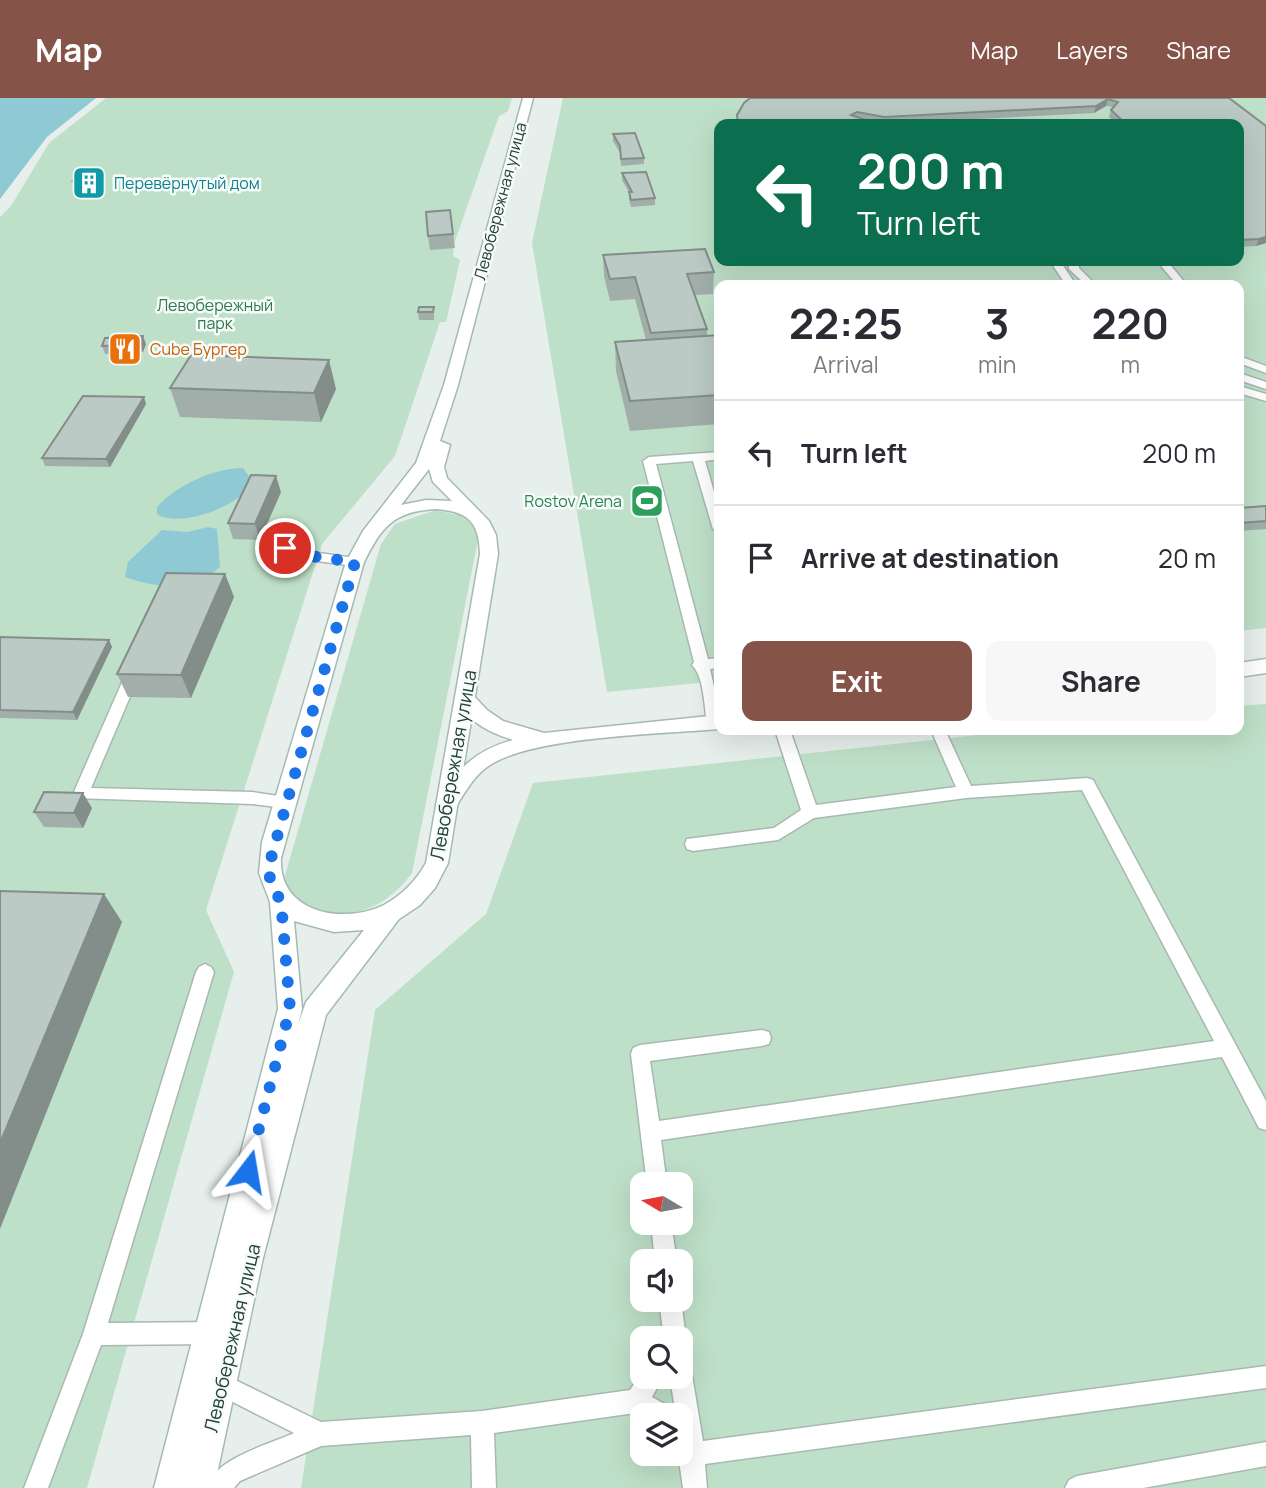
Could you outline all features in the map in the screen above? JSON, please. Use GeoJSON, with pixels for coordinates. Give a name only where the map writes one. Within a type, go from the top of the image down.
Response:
{"type":"FeatureCollection","features":[{"type":"Feature","properties":{"kind":"main road","name":"Левобережная улица"},"geometry":{"type":"LineString","coordinates":[[198,1488],[221,1384],[220,1334],[290,1009],[281,901],[272,887],[268,869],[355,562],[369,535],[424,464],[451,385],[528,98]]}},
{"type":"Feature","properties":{"kind":"main road","name":"Левобережная улица"},"geometry":{"type":"LineString","coordinates":[[170,1488],[220,1334],[315,1010],[391,912],[412,898],[427,882],[437,863],[489,554],[488,535],[463,500],[448,491],[439,479],[436,467],[449,415],[451,385]]}},
{"type":"Feature","properties":{"kind":"main road"},"geometry":{"type":"LineString","coordinates":[[382,520],[420,505],[450,505],[474,514]]}},
{"type":"Feature","properties":{"kind":"main road"},"geometry":{"type":"LineString","coordinates":[[1244,669],[1266,667]]}},
{"type":"Feature","properties":{"kind":"main road"},"geometry":{"type":"LineString","coordinates":[[465,699],[489,724],[509,734],[556,738]]}},
{"type":"Feature","properties":{"kind":"main road"},"geometry":{"type":"LineString","coordinates":[[446,804],[481,761],[501,751],[556,738],[714,722]]}},
{"type":"Feature","properties":{"kind":"main road"},"geometry":{"type":"LineString","coordinates":[[281,901],[292,911],[322,922],[357,923],[391,912]]}},
{"type":"Feature","properties":{"kind":"lane"},"geometry":{"type":"LineString","coordinates":[[1074,266],[1086,280]]}},
{"type":"Feature","properties":{"kind":"lane"},"geometry":{"type":"LineString","coordinates":[[1166,266],[1178,280]]}},
{"type":"Feature","properties":{"kind":"lane"},"geometry":{"type":"LineString","coordinates":[[1244,361],[1266,370]]}},
{"type":"Feature","properties":{"kind":"lane"},"geometry":{"type":"LineString","coordinates":[[1244,378],[1266,386]]}},
{"type":"Feature","properties":{"kind":"lane"},"geometry":{"type":"LineString","coordinates":[[1244,390],[1266,398]]}},
{"type":"Feature","properties":{"kind":"lane"},"geometry":{"type":"LineString","coordinates":[[714,456],[649,461],[699,664],[714,713]]}},
{"type":"Feature","properties":{"kind":"lane"},"geometry":{"type":"LineString","coordinates":[[698,457],[714,512]]}},
{"type":"Feature","properties":{"kind":"lane"},"geometry":{"type":"LineString","coordinates":[[285,548],[302,555],[355,562]]}},
{"type":"Feature","properties":{"kind":"lane"},"geometry":{"type":"LineString","coordinates":[[139,658],[81,793],[252,798],[285,802]]}},
{"type":"Feature","properties":{"kind":"lane"},"geometry":{"type":"LineString","coordinates":[[699,664],[714,663]]}},
{"type":"Feature","properties":{"kind":"lane"},"geometry":{"type":"LineString","coordinates":[[784,735],[810,812]]}},
{"type":"Feature","properties":{"kind":"lane"},"geometry":{"type":"LineString","coordinates":[[940,735],[966,792]]}},
{"type":"Feature","properties":{"kind":"lane"},"geometry":{"type":"LineString","coordinates":[[693,844],[778,834],[810,812],[966,792],[1087,784],[1266,1121]]}},
{"type":"Feature","properties":{"kind":"lane"},"geometry":{"type":"LineString","coordinates":[[36,1488],[94,1334],[205,972]]}},
{"type":"Feature","properties":{"kind":"lane"},"geometry":{"type":"LineString","coordinates":[[655,1172],[640,1054],[762,1038]]}},
{"type":"Feature","properties":{"kind":"lane"},"geometry":{"type":"LineString","coordinates":[[650,1132],[1228,1048]]}},
{"type":"Feature","properties":{"kind":"lane"},"geometry":{"type":"LineString","coordinates":[[94,1334],[220,1334]]}},
{"type":"Feature","properties":{"kind":"lane"},"geometry":{"type":"LineString","coordinates":[[693,1454],[1266,1377]]}},
{"type":"Feature","properties":{"kind":"lane"},"geometry":{"type":"LineString","coordinates":[[221,1384],[320,1434]]}},
{"type":"Feature","properties":{"kind":"lane"},"geometry":{"type":"LineString","coordinates":[[636,1401],[644,1389]]}},
{"type":"Feature","properties":{"kind":"lane"},"geometry":{"type":"LineString","coordinates":[[217,1488],[232,1473],[320,1434],[482,1423],[636,1401],[640,1403]]}},
{"type":"Feature","properties":{"kind":"lane"},"geometry":{"type":"LineString","coordinates":[[482,1423],[484,1488]]}},
{"type":"Feature","properties":{"kind":"lane"},"geometry":{"type":"LineString","coordinates":[[1077,1488],[1266,1454]]}},
{"type":"Feature","properties":{"kind":"lane"},"geometry":{"type":"LineString","coordinates":[[692,1466],[695,1488]]}},
{"type":"Feature","properties":{"kind":"green space","name":"Левобережный парк"},"geometry":{"type":"Polygon","coordinates":[[[106,98],[512,98],[508,111],[499,116],[454,244],[453,256],[460,260],[446,322],[440,322],[395,456],[322,544],[206,910],[234,972],[87,1488],[0,1488],[0,217],[11,206],[49,143],[106,98]]]}},
{"type":"Feature","properties":{"kind":"green space","name":"Rostov Arena"},"geometry":{"type":"Polygon","coordinates":[[[563,98],[1266,98],[1266,628],[1244,630],[1244,280],[714,280],[714,681],[607,692],[532,243],[563,98]]]}},
{"type":"Feature","properties":{"kind":"green space"},"geometry":{"type":"Polygon","coordinates":[[[436,510],[462,516],[480,530],[412,873],[399,888],[370,908],[338,914],[321,911],[288,893],[284,879],[381,544],[395,524],[436,510]]]}},
{"type":"Feature","properties":{"kind":"green space"},"geometry":{"type":"Polygon","coordinates":[[[1266,704],[1266,1488],[301,1488],[375,1010],[486,914],[533,783],[979,735],[1244,735],[1244,706],[1266,704]]]}},
{"type":"Feature","properties":{"kind":"water"},"geometry":{"type":"Polygon","coordinates":[[[0,98],[96,98],[47,137],[0,199],[0,98]]]}},
{"type":"Feature","properties":{"kind":"water"},"geometry":{"type":"Polygon","coordinates":[[[243,468],[253,482],[246,491],[223,507],[180,519],[157,514],[157,507],[185,485],[220,471],[243,468]]]}},
{"type":"Feature","properties":{"kind":"water"},"geometry":{"type":"Polygon","coordinates":[[[208,527],[217,529],[220,567],[209,575],[197,581],[174,586],[150,584],[125,577],[128,562],[162,530],[187,532],[208,527]]]}},
{"type":"Feature","properties":{"kind":"building"},"geometry":{"type":"Polygon","coordinates":[[[750,98],[1229,98],[1266,126],[1266,237],[1244,240],[1244,119],[1121,119],[1111,110],[1118,102],[1108,99],[1096,106],[884,117],[857,112],[851,115],[863,119],[737,119],[744,103],[750,98]]]}},
{"type":"Feature","properties":{"kind":"building"},"geometry":{"type":"Polygon","coordinates":[[[635,133],[644,158],[621,159],[620,146],[613,134],[635,133]]]}},
{"type":"Feature","properties":{"kind":"building"},"geometry":{"type":"Polygon","coordinates":[[[83,171],[100,172],[91,182],[73,181],[83,171]]]}},
{"type":"Feature","properties":{"kind":"building"},"geometry":{"type":"Polygon","coordinates":[[[646,172],[655,198],[631,200],[629,192],[632,192],[622,173],[646,172]]]}},
{"type":"Feature","properties":{"kind":"building"},"geometry":{"type":"Polygon","coordinates":[[[450,210],[453,234],[428,236],[426,212],[450,210]]]}},
{"type":"Feature","properties":{"kind":"building"},"geometry":{"type":"Polygon","coordinates":[[[705,249],[714,272],[687,274],[707,329],[651,333],[635,277],[610,279],[603,255],[705,249]]]}},
{"type":"Feature","properties":{"kind":"building"},"geometry":{"type":"Polygon","coordinates":[[[419,307],[434,307],[433,312],[418,312],[419,307]]]}},
{"type":"Feature","properties":{"kind":"building"},"geometry":{"type":"Polygon","coordinates":[[[714,335],[714,395],[630,401],[615,342],[714,335]]]}},
{"type":"Feature","properties":{"kind":"building"},"geometry":{"type":"Polygon","coordinates":[[[143,336],[140,344],[102,346],[105,338],[143,336]]]}},
{"type":"Feature","properties":{"kind":"building"},"geometry":{"type":"Polygon","coordinates":[[[191,355],[329,360],[314,393],[170,388],[191,355]]]}},
{"type":"Feature","properties":{"kind":"building"},"geometry":{"type":"Polygon","coordinates":[[[83,396],[144,397],[106,459],[42,458],[83,396]]]}},
{"type":"Feature","properties":{"kind":"building"},"geometry":{"type":"Polygon","coordinates":[[[251,475],[276,476],[255,524],[228,523],[251,475]]]}},
{"type":"Feature","properties":{"kind":"building"},"geometry":{"type":"Polygon","coordinates":[[[1266,506],[1266,521],[1244,523],[1244,508],[1266,506]]]}},
{"type":"Feature","properties":{"kind":"building"},"geometry":{"type":"Polygon","coordinates":[[[166,573],[225,574],[181,675],[117,674],[166,573]]]}},
{"type":"Feature","properties":{"kind":"building"},"geometry":{"type":"Polygon","coordinates":[[[0,637],[109,640],[73,712],[0,710],[0,637]]]}},
{"type":"Feature","properties":{"kind":"building"},"geometry":{"type":"Polygon","coordinates":[[[44,792],[83,793],[74,813],[34,812],[44,792]]]}},
{"type":"Feature","properties":{"kind":"building"},"geometry":{"type":"Polygon","coordinates":[[[0,891],[104,894],[0,1143],[0,891]]]}},
{"type":"Feature","properties":{"kind":"place","name":"Перевёрнутый дом"},"geometry":{"type":"Point","coordinates":[89,183]}},
{"type":"Feature","properties":{"kind":"place","name":"Cube Бургер"},"geometry":{"type":"Point","coordinates":[125,349]}},
{"type":"Feature","properties":{"kind":"place","name":"Rostov Arena"},"geometry":{"type":"Point","coordinates":[647,501]}},
{"type":"Feature","properties":{"kind":"route"},"geometry":{"type":"LineString","coordinates":[[248,1171],[290,1009],[290,979],[281,901],[272,887],[268,869],[273,842],[355,562],[302,555],[285,548]]}}]}
